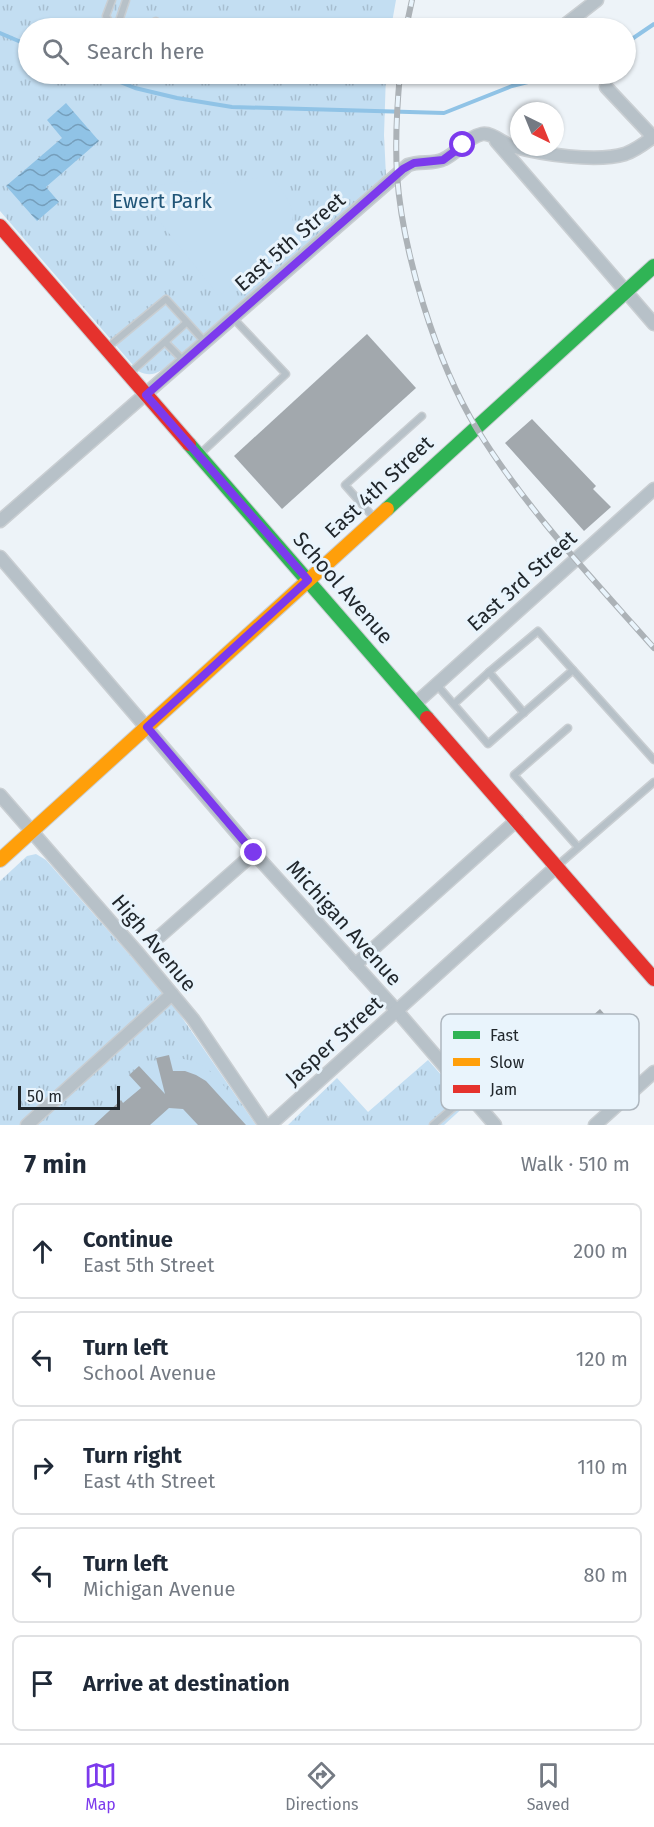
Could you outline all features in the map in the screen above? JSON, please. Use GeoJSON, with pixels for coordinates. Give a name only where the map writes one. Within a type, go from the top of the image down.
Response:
{"type":"FeatureCollection","features":[{"type":"Feature","properties":{"kind":"street"},"geometry":{"type":"LineString","coordinates":[[574,18],[597,0]]}},
{"type":"Feature","properties":{"kind":"street"},"geometry":{"type":"LineString","coordinates":[[491,136],[515,147],[584,157],[604,157],[627,153],[640,147],[653,137],[606,87]]}},
{"type":"Feature","properties":{"kind":"street","name":"East 5th Street"},"geometry":{"type":"LineString","coordinates":[[0,521],[408,165],[441,161],[478,135],[491,136]]}},
{"type":"Feature","properties":{"kind":"street"},"geometry":{"type":"LineString","coordinates":[[491,136],[654,324]]}},
{"type":"Feature","properties":{"kind":"street","name":"School Avenue"},"geometry":{"type":"LineString","coordinates":[[0,226],[654,979]]}},
{"type":"Feature","properties":{"kind":"street","name":"East 4th Street"},"geometry":{"type":"LineString","coordinates":[[0,860],[654,266]]}},
{"type":"Feature","properties":{"kind":"street","name":"East 3rd Street"},"geometry":{"type":"LineString","coordinates":[[416,703],[654,489]]}},
{"type":"Feature","properties":{"kind":"street","name":"Michigan Avenue"},"geometry":{"type":"LineString","coordinates":[[0,557],[254,853],[441,1062]]}},
{"type":"Feature","properties":{"kind":"street","name":"High Avenue"},"geometry":{"type":"LineString","coordinates":[[0,795],[193,1020],[265,1125]]}},
{"type":"Feature","properties":{"kind":"street"},"geometry":{"type":"LineString","coordinates":[[355,965],[518,820]]}},
{"type":"Feature","properties":{"kind":"street"},"geometry":{"type":"LineString","coordinates":[[160,936],[254,853]]}},
{"type":"Feature","properties":{"kind":"street","name":"Jasper Street"},"geometry":{"type":"LineString","coordinates":[[270,1125],[557,866]]}},
{"type":"Feature","properties":{"kind":"street"},"geometry":{"type":"LineString","coordinates":[[27,1125],[172,994]]}},
{"type":"Feature","properties":{"kind":"street"},"geometry":{"type":"LineString","coordinates":[[639,1085],[654,1072]]}},
{"type":"Feature","properties":{"kind":"street","name":"Michigan Avenue"},"geometry":{"type":"LineString","coordinates":[[482,1110],[495,1125]]}},
{"type":"Feature","properties":{"kind":"street"},"geometry":{"type":"LineString","coordinates":[[595,1125],[612,1110]]}},
{"type":"Feature","properties":{"kind":"lane"},"geometry":{"type":"LineString","coordinates":[[107,18],[112,0]]}},
{"type":"Feature","properties":{"kind":"lane"},"geometry":{"type":"LineString","coordinates":[[120,18],[126,0]]}},
{"type":"Feature","properties":{"kind":"lane"},"geometry":{"type":"LineString","coordinates":[[105,349],[166,299],[206,342]]}},
{"type":"Feature","properties":{"kind":"lane"},"geometry":{"type":"LineString","coordinates":[[198,455],[286,374],[233,318]]}},
{"type":"Feature","properties":{"kind":"lane"},"geometry":{"type":"LineString","coordinates":[[129,374],[186,323]]}},
{"type":"Feature","properties":{"kind":"lane"},"geometry":{"type":"LineString","coordinates":[[165,342],[184,362]]}},
{"type":"Feature","properties":{"kind":"lane"},"geometry":{"type":"LineString","coordinates":[[375,519],[345,485],[422,416]]}},
{"type":"Feature","properties":{"kind":"lane"},"geometry":{"type":"LineString","coordinates":[[454,704],[538,631],[654,760]]}},
{"type":"Feature","properties":{"kind":"lane"},"geometry":{"type":"LineString","coordinates":[[436,684],[488,744],[573,670]]}},
{"type":"Feature","properties":{"kind":"lane"},"geometry":{"type":"LineString","coordinates":[[489,672],[524,713]]}},
{"type":"Feature","properties":{"kind":"lane"},"geometry":{"type":"LineString","coordinates":[[568,728],[514,775],[578,847]]}},
{"type":"Feature","properties":{"kind":"lane"},"geometry":{"type":"LineString","coordinates":[[557,866],[654,782]]}},
{"type":"Feature","properties":{"kind":"lane"},"geometry":{"type":"LineString","coordinates":[[433,1125],[450,1110]]}},
{"type":"Feature","properties":{"kind":"green space","name":"Ewert Park"},"geometry":{"type":"Polygon","coordinates":[[[0,0],[396,0],[393,18],[18,18],[18,84],[386,84],[384,135],[386,176],[162,370],[150,374],[138,371],[0,211],[0,0]]]}},
{"type":"Feature","properties":{"kind":"green space"},"geometry":{"type":"Polygon","coordinates":[[[269,176],[284,193],[291,207],[293,222],[291,229],[270,252],[219,296],[145,203],[160,185],[189,181],[221,184],[269,176]]]}},
{"type":"Feature","properties":{"kind":"green space"},"geometry":{"type":"Polygon","coordinates":[[[36,854],[46,860],[172,1003],[256,1125],[0,1125],[0,881],[27,856],[36,854]]]}},
{"type":"Feature","properties":{"kind":"green space"},"geometry":{"type":"Polygon","coordinates":[[[169,1055],[170,1059],[184,1059],[208,1070],[228,1091],[252,1125],[81,1125],[131,1078],[129,1075],[139,1066],[143,1069],[157,1062],[156,1058],[169,1055]]]}},
{"type":"Feature","properties":{"kind":"green space"},"geometry":{"type":"Polygon","coordinates":[[[428,1060],[441,1075],[441,1110],[460,1110],[444,1125],[288,1125],[337,1078],[368,1112],[428,1060]]]}},
{"type":"Feature","properties":{"kind":"water"},"geometry":{"type":"Polygon","coordinates":[[[66,103],[99,141],[46,187],[59,202],[37,221],[6,186],[62,138],[47,120],[66,103]]]}},
{"type":"Feature","properties":{"kind":"building"},"geometry":{"type":"Polygon","coordinates":[[[367,334],[416,388],[282,509],[234,456],[367,334]]]}},
{"type":"Feature","properties":{"kind":"building"},"geometry":{"type":"Polygon","coordinates":[[[532,419],[596,486],[593,489],[611,507],[584,531],[505,443],[532,419]]]}},
{"type":"Feature","properties":{"kind":"building"},"geometry":{"type":"Polygon","coordinates":[[[600,1009],[604,1014],[594,1014],[600,1009]]]}},
{"type":"Feature","properties":{"kind":"building"},"geometry":{"type":"Polygon","coordinates":[[[169,1055],[173,1071],[185,1071],[206,1081],[246,1125],[198,1125],[183,1109],[169,1108],[150,1125],[94,1125],[121,1100],[123,1103],[141,1088],[129,1075],[139,1066],[165,1094],[156,1058],[169,1055]]]}},
{"type":"Feature","properties":{"kind":"waterway"},"geometry":{"type":"LineString","coordinates":[[636,36],[654,24]]}},
{"type":"Feature","properties":{"kind":"waterway"},"geometry":{"type":"LineString","coordinates":[[0,33],[18,41]]}},
{"type":"Feature","properties":{"kind":"waterway"},"geometry":{"type":"LineString","coordinates":[[125,84],[177,98],[232,107],[444,113],[520,84]]}},
{"type":"Feature","properties":{"kind":"railway"},"geometry":{"type":"LineString","coordinates":[[408,18],[412,0]]}},
{"type":"Feature","properties":{"kind":"railway"},"geometry":{"type":"LineString","coordinates":[[399,84],[396,149],[400,204],[414,271],[448,372],[462,402],[496,459],[538,515],[654,648]]}},
{"type":"Feature","properties":{"kind":"traffic: fast"},"geometry":{"type":"LineString","coordinates":[[387,509],[654,266]]}},
{"type":"Feature","properties":{"kind":"traffic: fast"},"geometry":{"type":"LineString","coordinates":[[189,444],[427,718]]}},
{"type":"Feature","properties":{"kind":"traffic: slow"},"geometry":{"type":"LineString","coordinates":[[0,860],[387,509]]}},
{"type":"Feature","properties":{"kind":"traffic: jam"},"geometry":{"type":"LineString","coordinates":[[0,226],[189,444]]}},
{"type":"Feature","properties":{"kind":"traffic: jam"},"geometry":{"type":"LineString","coordinates":[[427,718],[654,979]]}},
{"type":"Feature","properties":{"kind":"route"},"geometry":{"type":"LineString","coordinates":[[254,853],[147,727],[308,580],[146,395],[408,165],[438,162],[463,145]]}}]}
